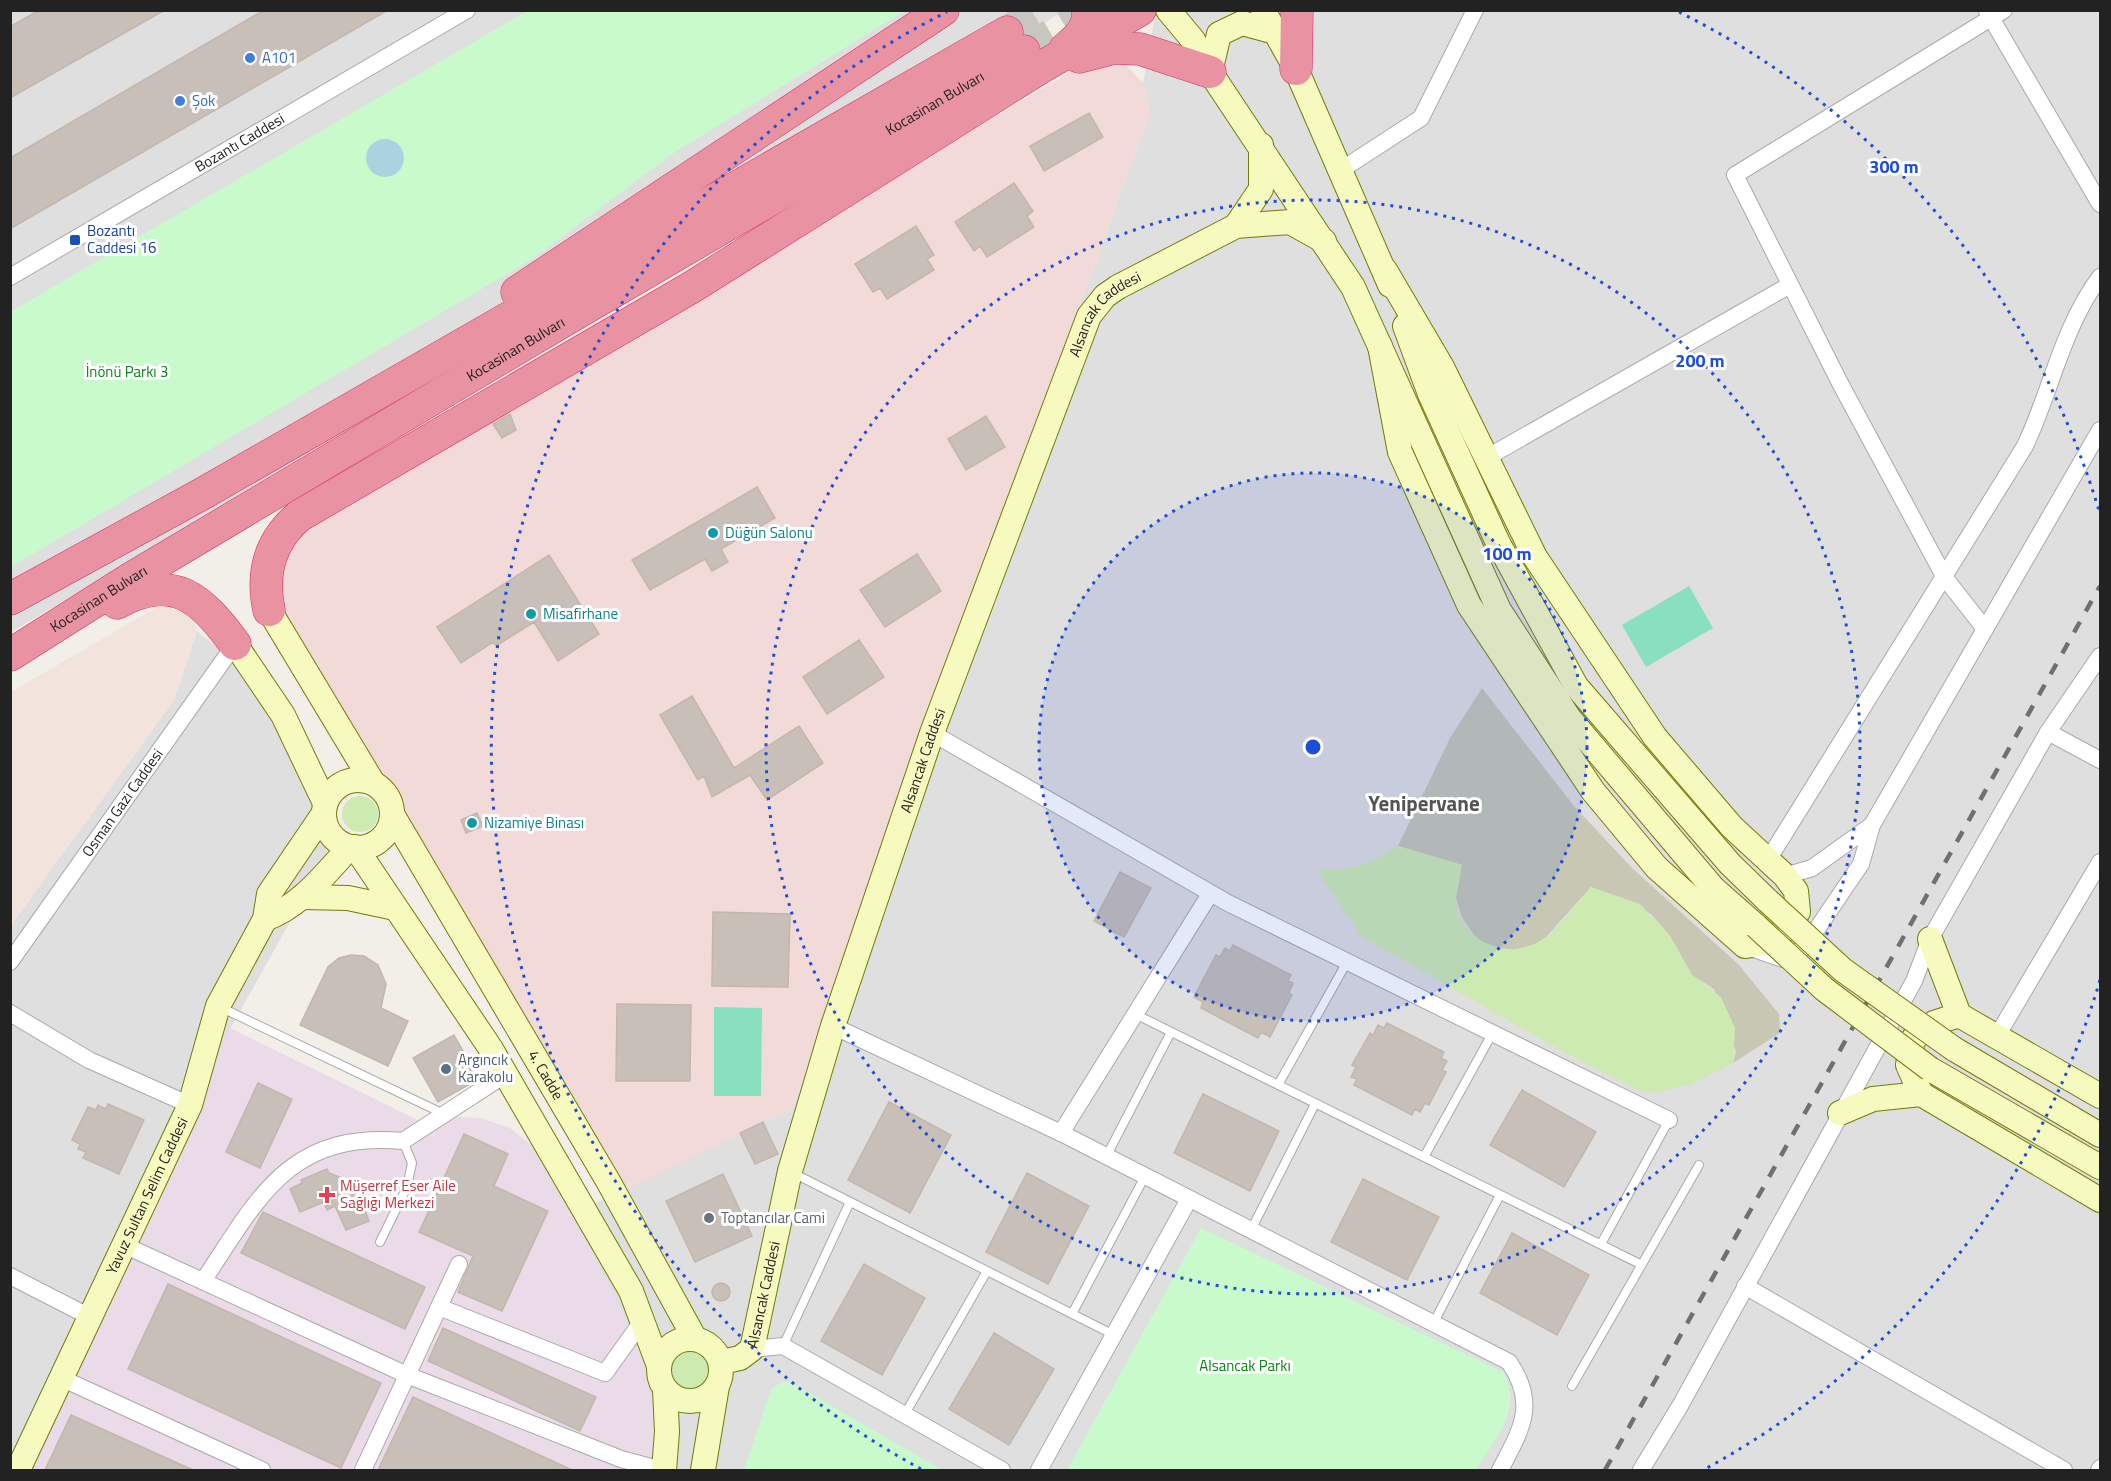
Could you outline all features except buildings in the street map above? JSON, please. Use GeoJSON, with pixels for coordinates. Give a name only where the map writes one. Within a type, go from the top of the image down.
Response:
{"type":"FeatureCollection","features":[{"type":"Feature","properties":{"kind":"highway"},"geometry":{"type":"LineString","coordinates":[[312,430],[607,230],[943,10]]}},
{"type":"Feature","properties":{"kind":"highway"},"geometry":{"type":"LineString","coordinates":[[1024,50],[1082,33],[1088,10]]}},
{"type":"Feature","properties":{"kind":"highway"},"geometry":{"type":"LineString","coordinates":[[269,610],[265,585],[269,560],[280,535],[299,516],[692,287],[1024,50],[1140,10]]}},
{"type":"Feature","properties":{"kind":"highway"},"geometry":{"type":"LineString","coordinates":[[1296,69],[1297,10]]}},
{"type":"Feature","properties":{"kind":"highway"},"geometry":{"type":"LineString","coordinates":[[1024,50],[1140,49],[1210,72]]}},
{"type":"Feature","properties":{"kind":"highway","name":"Kocasinan Bulvarı"},"geometry":{"type":"LineString","coordinates":[[10,599],[312,430],[1024,50]]}},
{"type":"Feature","properties":{"kind":"highway","name":"Kocasinan Bulvarı"},"geometry":{"type":"LineString","coordinates":[[10,654],[130,579],[347,452],[558,324],[1024,50]]}},
{"type":"Feature","properties":{"kind":"highway"},"geometry":{"type":"LineString","coordinates":[[347,452],[692,287]]}},
{"type":"Feature","properties":{"kind":"highway"},"geometry":{"type":"LineString","coordinates":[[10,661],[138,591],[152,589],[180,593],[204,606],[235,644]]}},
{"type":"Feature","properties":{"kind":"street","name":"Bozantı Caddesi"},"geometry":{"type":"LineString","coordinates":[[10,277],[467,10]]}},
{"type":"Feature","properties":{"kind":"street"},"geometry":{"type":"LineString","coordinates":[[1168,10],[1193,40],[1210,72],[1261,145],[1353,286],[1505,620],[1569,718],[1713,888],[1750,936],[1930,1069],[2100,1167]]}},
{"type":"Feature","properties":{"kind":"street"},"geometry":{"type":"LineString","coordinates":[[1263,10],[1296,69],[1341,170],[1385,270],[1430,394],[1498,543],[1576,686],[1730,864],[1843,970],[1954,1049],[2100,1135]]}},
{"type":"Feature","properties":{"kind":"street"},"geometry":{"type":"LineString","coordinates":[[1341,170],[1421,118],[1475,10]]}},
{"type":"Feature","properties":{"kind":"street"},"geometry":{"type":"LineString","coordinates":[[1985,629],[1945,578],[1790,285],[1735,175],[1994,13],[2100,204]]}},
{"type":"Feature","properties":{"kind":"street"},"geometry":{"type":"LineString","coordinates":[[1210,72],[1219,34],[1242,23],[1275,32]]}},
{"type":"Feature","properties":{"kind":"street","name":"Alsancak Caddesi"},"geometry":{"type":"LineString","coordinates":[[1236,226],[1261,189],[1261,145]]}},
{"type":"Feature","properties":{"kind":"street","name":"Alsancak Caddesi"},"geometry":{"type":"LineString","coordinates":[[719,1374],[752,1349],[790,1172],[833,1026],[932,732],[1089,316],[1118,286],[1236,226],[1290,222],[1324,241]]}},
{"type":"Feature","properties":{"kind":"street"},"geometry":{"type":"LineString","coordinates":[[1385,270],[1442,367],[1535,557],[1655,737],[1732,827],[1777,868],[1796,891],[1798,912],[1780,936],[1766,944],[1750,936]]}},
{"type":"Feature","properties":{"kind":"street"},"geometry":{"type":"LineString","coordinates":[[1777,868],[1945,578],[2025,446],[2053,382],[2062,348],[2100,277]]}},
{"type":"Feature","properties":{"kind":"street"},"geometry":{"type":"LineString","coordinates":[[1486,458],[1790,285]]}},
{"type":"Feature","properties":{"kind":"street"},"geometry":{"type":"LineString","coordinates":[[1750,936],[1783,959],[1804,948],[1861,864],[1872,825],[2100,430]]}},
{"type":"Feature","properties":{"kind":"street"},"geometry":{"type":"LineString","coordinates":[[235,644],[283,715],[324,808],[328,830],[341,843],[352,847],[373,844],[381,839],[392,814],[388,798],[373,783],[269,610]]}},
{"type":"Feature","properties":{"kind":"street","name":"Osman Gazi Caddesi"},"geometry":{"type":"LineString","coordinates":[[10,962],[15,950],[235,644]]}},
{"type":"Feature","properties":{"kind":"street"},"geometry":{"type":"LineString","coordinates":[[1641,1470],[1680,1406],[1914,981],[1930,939],[2048,732],[2100,656]]}},
{"type":"Feature","properties":{"kind":"street"},"geometry":{"type":"LineString","coordinates":[[932,732],[1210,894],[1669,1120]]}},
{"type":"Feature","properties":{"kind":"street"},"geometry":{"type":"LineString","coordinates":[[2048,732],[2100,760]]}},
{"type":"Feature","properties":{"kind":"street"},"geometry":{"type":"LineString","coordinates":[[324,808],[330,794],[344,782],[354,780],[373,783]]}},
{"type":"Feature","properties":{"kind":"street","name":"Yavuz Sultan Selim Caddesi"},"geometry":{"type":"LineString","coordinates":[[18,1470],[190,1105],[218,1006],[265,919],[269,894],[324,808]]}},
{"type":"Feature","properties":{"kind":"street","name":"4. Cadde"},"geometry":{"type":"LineString","coordinates":[[392,814],[608,1181],[694,1339]]}},
{"type":"Feature","properties":{"kind":"street"},"geometry":{"type":"LineString","coordinates":[[1777,868],[1812,868],[1872,825]]}},
{"type":"Feature","properties":{"kind":"street"},"geometry":{"type":"LineString","coordinates":[[265,919],[282,913],[302,897],[352,847]]}},
{"type":"Feature","properties":{"kind":"street"},"geometry":{"type":"LineString","coordinates":[[352,847],[457,995],[506,1074],[631,1291],[662,1377],[674,1397],[686,1401],[698,1401],[709,1395],[719,1374]]}},
{"type":"Feature","properties":{"kind":"street"},"geometry":{"type":"LineString","coordinates":[[1997,1036],[2100,862]]}},
{"type":"Feature","properties":{"kind":"street"},"geometry":{"type":"LineString","coordinates":[[1060,1133],[1210,894]]}},
{"type":"Feature","properties":{"kind":"street"},"geometry":{"type":"LineString","coordinates":[[302,897],[348,898],[395,908]]}},
{"type":"Feature","properties":{"kind":"street"},"geometry":{"type":"LineString","coordinates":[[1930,939],[1959,1015],[2100,1096]]}},
{"type":"Feature","properties":{"kind":"street"},"geometry":{"type":"LineString","coordinates":[[10,1013],[89,1060],[190,1105]]}},
{"type":"Feature","properties":{"kind":"street"},"geometry":{"type":"LineString","coordinates":[[1959,1015],[1934,1023],[1913,1039],[1908,1065],[1921,1094],[2100,1200]]}},
{"type":"Feature","properties":{"kind":"street"},"geometry":{"type":"LineString","coordinates":[[833,1026],[1060,1133],[1188,1201],[1509,1362],[1525,1397],[1524,1419],[1500,1470]]}},
{"type":"Feature","properties":{"kind":"street"},"geometry":{"type":"LineString","coordinates":[[203,1281],[264,1190],[294,1166],[310,1156],[347,1143],[384,1139],[403,1141],[506,1074]]}},
{"type":"Feature","properties":{"kind":"street"},"geometry":{"type":"LineString","coordinates":[[1840,1113],[1873,1099],[1921,1094]]}},
{"type":"Feature","properties":{"kind":"street"},"geometry":{"type":"LineString","coordinates":[[1039,1470],[1188,1201]]}},
{"type":"Feature","properties":{"kind":"street"},"geometry":{"type":"LineString","coordinates":[[124,1245],[407,1375],[619,1464],[663,1470],[667,1432],[662,1377],[663,1354],[671,1345],[682,1340],[694,1339],[706,1343],[715,1351],[719,1374],[703,1470]]}},
{"type":"Feature","properties":{"kind":"street"},"geometry":{"type":"LineString","coordinates":[[363,1470],[459,1264]]}},
{"type":"Feature","properties":{"kind":"street"},"geometry":{"type":"LineString","coordinates":[[10,1276],[90,1317]]}},
{"type":"Feature","properties":{"kind":"street"},"geometry":{"type":"LineString","coordinates":[[1745,1286],[2064,1470]]}},
{"type":"Feature","properties":{"kind":"street"},"geometry":{"type":"LineString","coordinates":[[439,1307],[605,1373],[643,1320]]}},
{"type":"Feature","properties":{"kind":"street"},"geometry":{"type":"LineString","coordinates":[[752,1349],[783,1346],[1002,1470]]}},
{"type":"Feature","properties":{"kind":"street"},"geometry":{"type":"LineString","coordinates":[[61,1378],[262,1470]]}},
{"type":"Feature","properties":{"kind":"lane"},"geometry":{"type":"LineString","coordinates":[[1278,1085],[1347,962]]}},
{"type":"Feature","properties":{"kind":"lane"},"geometry":{"type":"LineString","coordinates":[[218,1006],[444,1114]]}},
{"type":"Feature","properties":{"kind":"lane"},"geometry":{"type":"LineString","coordinates":[[1135,1014],[1640,1264]]}},
{"type":"Feature","properties":{"kind":"lane"},"geometry":{"type":"LineString","coordinates":[[1106,1157],[1171,1032]]}},
{"type":"Feature","properties":{"kind":"lane"},"geometry":{"type":"LineString","coordinates":[[1424,1157],[1492,1034]]}},
{"type":"Feature","properties":{"kind":"lane"},"geometry":{"type":"LineString","coordinates":[[1250,1232],[1315,1104]]}},
{"type":"Feature","properties":{"kind":"lane"},"geometry":{"type":"LineString","coordinates":[[1601,1244],[1669,1120]]}},
{"type":"Feature","properties":{"kind":"lane"},"geometry":{"type":"LineString","coordinates":[[380,1242],[406,1187],[412,1163],[403,1141]]}},
{"type":"Feature","properties":{"kind":"lane"},"geometry":{"type":"LineString","coordinates":[[1572,1386],[1699,1164]]}},
{"type":"Feature","properties":{"kind":"lane"},"geometry":{"type":"LineString","coordinates":[[790,1172],[1114,1335]]}},
{"type":"Feature","properties":{"kind":"lane"},"geometry":{"type":"LineString","coordinates":[[1072,1314],[1144,1178]]}},
{"type":"Feature","properties":{"kind":"lane"},"geometry":{"type":"LineString","coordinates":[[1433,1324],[1500,1195]]}},
{"type":"Feature","properties":{"kind":"lane"},"geometry":{"type":"LineString","coordinates":[[783,1346],[849,1202]]}},
{"type":"Feature","properties":{"kind":"lane"},"geometry":{"type":"LineString","coordinates":[[905,1414],[987,1271]]}},
{"type":"Feature","properties":{"kind":"shaded area"},"geometry":{"type":"Polygon","coordinates":[[[11,10],[1064,11],[11,632],[11,10]]]}},
{"type":"Feature","properties":{"kind":"shaded area"},"geometry":{"type":"Polygon","coordinates":[[[1156,11],[2100,11],[2100,1470],[663,1470],[573,1214],[793,1108],[1150,111],[1143,83],[1156,11]]]}},
{"type":"Feature","properties":{"kind":"shaded area"},"geometry":{"type":"Polygon","coordinates":[[[1125,64],[1143,83],[1150,111],[793,1108],[624,1190],[276,609],[278,568],[293,529],[1071,72],[1125,64]]]}},
{"type":"Feature","properties":{"kind":"shaded area"},"geometry":{"type":"Polygon","coordinates":[[[170,603],[192,616],[197,631],[174,700],[11,925],[11,692],[162,604],[170,603]]]}},
{"type":"Feature","properties":{"kind":"shaded area"},"geometry":{"type":"Polygon","coordinates":[[[197,631],[237,664],[271,703],[323,829],[327,856],[230,1029],[23,1470],[11,1470],[11,925],[174,700],[197,631]]]}},
{"type":"Feature","properties":{"kind":"shaded area"},"geometry":{"type":"Polygon","coordinates":[[[1482,688],[1574,806],[1632,868],[1739,965],[1779,1014],[1780,1033],[1733,1063],[1736,1051],[1714,989],[1692,975],[1670,936],[1651,914],[1591,887],[1545,938],[1535,944],[1514,950],[1503,949],[1482,942],[1474,935],[1462,918],[1456,898],[1462,865],[1398,846],[1450,738],[1482,688]]]}},
{"type":"Feature","properties":{"kind":"shaded area"},"geometry":{"type":"Polygon","coordinates":[[[230,1028],[426,1124],[453,1117],[481,1118],[510,1128],[535,1148],[545,1160],[658,1383],[663,1470],[23,1470],[230,1028]]]}},
{"type":"Feature","properties":{"kind":"green space","name":"İnönü Parkı 3"},"geometry":{"type":"Polygon","coordinates":[[[527,11],[905,11],[675,152],[534,258],[11,567],[10,312],[527,11]]]}},
{"type":"Feature","properties":{"kind":"green space"},"geometry":{"type":"Polygon","coordinates":[[[1689,586],[1713,628],[1646,667],[1622,625],[1689,586]]]}},
{"type":"Feature","properties":{"kind":"green space"},"geometry":{"type":"Polygon","coordinates":[[[360,796],[373,801],[378,814],[373,827],[360,832],[347,827],[342,814],[347,801],[360,796]]]}},
{"type":"Feature","properties":{"kind":"green space"},"geometry":{"type":"Polygon","coordinates":[[[1398,846],[1462,865],[1456,893],[1458,911],[1472,934],[1497,947],[1524,948],[1545,938],[1591,887],[1640,904],[1670,936],[1692,975],[1721,997],[1735,1028],[1733,1063],[1689,1085],[1651,1093],[1638,1090],[1578,1060],[1362,937],[1316,869],[1349,868],[1379,858],[1398,846]]]}},
{"type":"Feature","properties":{"kind":"green space"},"geometry":{"type":"Polygon","coordinates":[[[714,1007],[762,1008],[761,1096],[714,1096],[714,1007]]]}},
{"type":"Feature","properties":{"kind":"green space","name":"Alsancak Parkı"},"geometry":{"type":"Polygon","coordinates":[[[1201,1228],[1503,1372],[1509,1385],[1508,1411],[1498,1435],[1476,1470],[1067,1470],[1201,1228]]]}},
{"type":"Feature","properties":{"kind":"green space"},"geometry":{"type":"Polygon","coordinates":[[[692,1350],[700,1351],[706,1356],[711,1362],[711,1378],[706,1384],[700,1389],[692,1390],[684,1389],[678,1384],[673,1378],[672,1370],[673,1362],[678,1356],[684,1351],[692,1350]]]}},
{"type":"Feature","properties":{"kind":"green space"},"geometry":{"type":"Polygon","coordinates":[[[783,1382],[792,1383],[942,1470],[744,1470],[771,1389],[783,1382]]]}},
{"type":"Feature","properties":{"kind":"water"},"geometry":{"type":"Polygon","coordinates":[[[385,139],[392,140],[398,145],[403,151],[403,165],[398,171],[392,176],[385,177],[378,176],[372,171],[367,165],[366,158],[367,151],[372,145],[378,140],[385,139]]]}},
{"type":"Feature","properties":{"kind":"tunnel"},"geometry":{"type":"LineString","coordinates":[[1007,32],[1043,10]]}},
{"type":"Feature","properties":{"kind":"tunnel"},"geometry":{"type":"LineString","coordinates":[[1024,51],[1094,10]]}},
{"type":"Feature","properties":{"kind":"railway"},"geometry":{"type":"LineString","coordinates":[[1605,1470],[2100,586]]}},
{"type":"Feature","properties":{"kind":"place","name":"A101"},"geometry":{"type":"Point","coordinates":[250,58]}},
{"type":"Feature","properties":{"kind":"place","name":"Şok"},"geometry":{"type":"Point","coordinates":[180,101]}},
{"type":"Feature","properties":{"kind":"place","name":"Bozantı Caddesi 16"},"geometry":{"type":"Point","coordinates":[75,240]}},
{"type":"Feature","properties":{"kind":"place","name":"Düğün Salonu"},"geometry":{"type":"Point","coordinates":[713,533]}},
{"type":"Feature","properties":{"kind":"place","name":"Misafirhane"},"geometry":{"type":"Point","coordinates":[531,614]}},
{"type":"Feature","properties":{"kind":"place","name":"Nizamiye Binası"},"geometry":{"type":"Point","coordinates":[472,823]}},
{"type":"Feature","properties":{"kind":"place","name":"Argıncık Karakolu"},"geometry":{"type":"Point","coordinates":[446,1069]}},
{"type":"Feature","properties":{"kind":"place","name":"Müşerref Eser Aile Sağlığı Merkezi"},"geometry":{"type":"Point","coordinates":[327,1195]}},
{"type":"Feature","properties":{"kind":"place","name":"Toptancılar Cami"},"geometry":{"type":"Point","coordinates":[709,1218]}},
{"type":"Feature","properties":{"kind":"district","name":"Yenipervane"},"geometry":{"type":"Point","coordinates":[1424,804]}}]}
